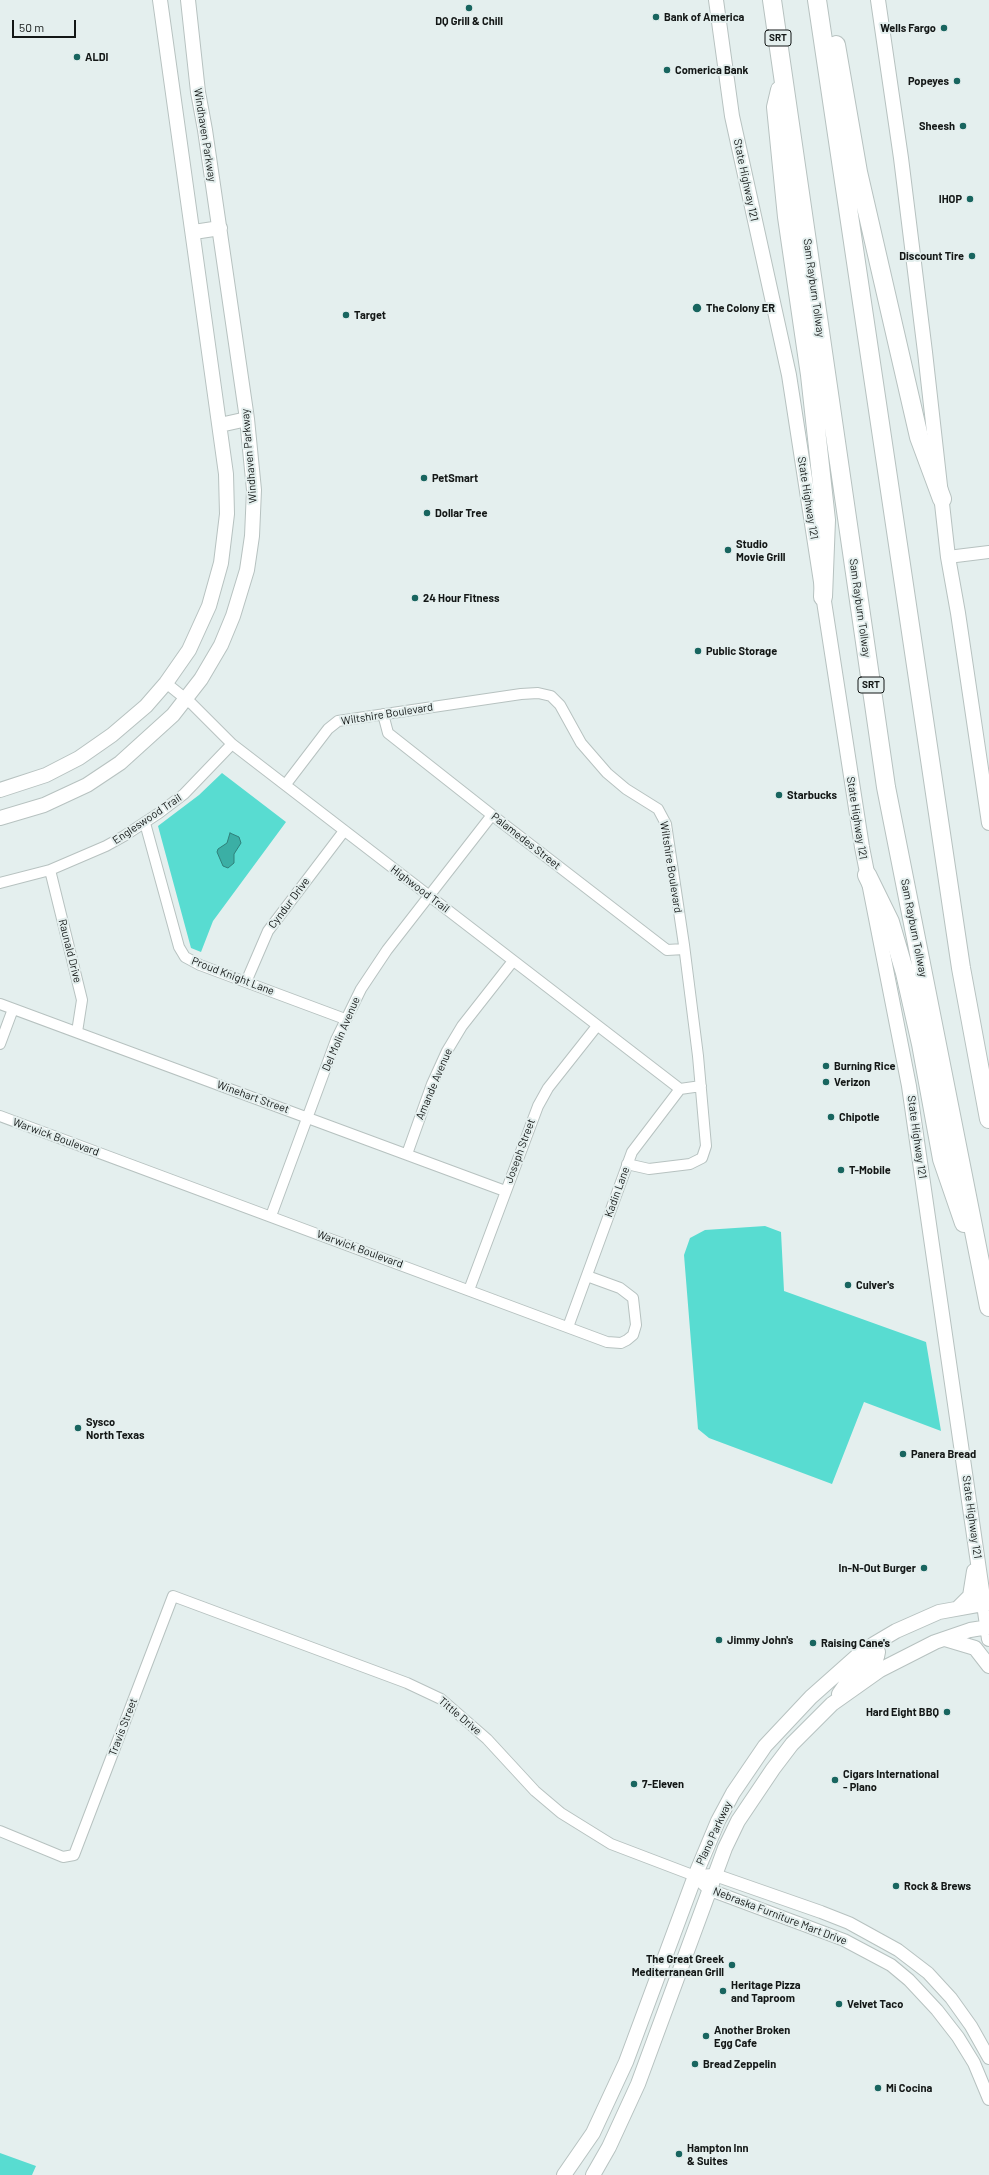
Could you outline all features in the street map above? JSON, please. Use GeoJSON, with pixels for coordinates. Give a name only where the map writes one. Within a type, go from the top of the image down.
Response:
{"type":"FeatureCollection","features":[{"type":"Feature","properties":{"kind":"highway","name":"Sam Rayburn Tollway"},"geometry":{"type":"LineString","coordinates":[[772,0],[886,787],[989,1307]]}},
{"type":"Feature","properties":{"kind":"highway"},"geometry":{"type":"LineString","coordinates":[[817,0],[961,968],[989,1118]]}},
{"type":"Feature","properties":{"kind":"highway"},"geometry":{"type":"LineString","coordinates":[[824,0],[834,34],[858,172],[919,437],[942,499]]}},
{"type":"Feature","properties":{"kind":"highway"},"geometry":{"type":"LineString","coordinates":[[784,76],[776,107],[787,217],[810,375],[826,520],[823,597]]}},
{"type":"Feature","properties":{"kind":"highway"},"geometry":{"type":"LineString","coordinates":[[867,875],[890,922],[903,966],[921,1044],[942,1159],[986,1288]]}},
{"type":"Feature","properties":{"kind":"main road"},"geometry":{"type":"LineString","coordinates":[[0,790],[46,775],[89,752],[127,723],[166,683],[189,650],[200,629],[209,606],[220,563],[226,527],[227,501],[220,425],[194,232],[164,41],[160,0]]}},
{"type":"Feature","properties":{"kind":"main road","name":"Windhaven Parkway"},"geometry":{"type":"LineString","coordinates":[[0,818],[55,801],[100,777],[138,748],[187,699],[205,674],[221,645],[233,616],[247,570],[252,536],[254,490],[247,419],[220,228],[198,92],[188,0]]}},
{"type":"Feature","properties":{"kind":"main road","name":"State Highway 121"},"geometry":{"type":"LineString","coordinates":[[716,0],[732,116],[789,375],[867,875],[909,1086],[976,1545],[986,1603],[988,1631]]}},
{"type":"Feature","properties":{"kind":"main road"},"geometry":{"type":"LineString","coordinates":[[878,0],[901,158],[948,557],[958,613],[989,823]]}},
{"type":"Feature","properties":{"kind":"main road"},"geometry":{"type":"LineString","coordinates":[[194,232],[220,228]]}},
{"type":"Feature","properties":{"kind":"main road"},"geometry":{"type":"LineString","coordinates":[[220,425],[247,419]]}},
{"type":"Feature","properties":{"kind":"main road"},"geometry":{"type":"LineString","coordinates":[[976,1545],[983,1565],[989,1570]]}},
{"type":"Feature","properties":{"kind":"main road"},"geometry":{"type":"LineString","coordinates":[[958,1608],[970,1596],[973,1588],[976,1545]]}},
{"type":"Feature","properties":{"kind":"main road","name":"Plano Parkway"},"geometry":{"type":"LineString","coordinates":[[564,2175],[593,2133],[626,2062],[695,1876],[718,1820],[733,1793],[765,1746],[811,1697],[874,1644],[923,1619],[958,1608],[986,1603]]}},
{"type":"Feature","properties":{"kind":"main road","name":"Plano Parkway"},"geometry":{"type":"LineString","coordinates":[[593,2175],[609,2146],[638,2084],[715,1875],[738,1821],[755,1794],[792,1744],[832,1704],[880,1670],[944,1639],[970,1630],[988,1631]]}},
{"type":"Feature","properties":{"kind":"main road"},"geometry":{"type":"LineString","coordinates":[[944,1639],[975,1648],[989,1666]]}},
{"type":"Feature","properties":{"kind":"main road"},"geometry":{"type":"LineString","coordinates":[[832,1704],[850,1678],[877,1657],[878,1652],[874,1644]]}},
{"type":"Feature","properties":{"kind":"street"},"geometry":{"type":"LineString","coordinates":[[948,557],[989,552]]}},
{"type":"Feature","properties":{"kind":"street","name":"Highwood Trail"},"geometry":{"type":"LineString","coordinates":[[166,683],[187,699],[232,744],[286,784],[344,831],[680,1089]]}},
{"type":"Feature","properties":{"kind":"street","name":"Wiltshire Boulevard"},"geometry":{"type":"LineString","coordinates":[[286,784],[333,724],[383,714],[530,693],[544,694],[555,700],[582,743],[598,764],[626,789],[658,809],[664,818],[684,949],[701,1086],[706,1149],[700,1159],[690,1164],[667,1168],[648,1169],[627,1164]]}},
{"type":"Feature","properties":{"kind":"street","name":"Palamedes Street"},"geometry":{"type":"LineString","coordinates":[[383,714],[388,733],[492,815],[667,950],[684,949]]}},
{"type":"Feature","properties":{"kind":"street","name":"Engleswood Trail"},"geometry":{"type":"LineString","coordinates":[[0,882],[50,870],[106,846],[145,823],[196,783],[232,744]]}},
{"type":"Feature","properties":{"kind":"street","name":"Del Molin Avenue"},"geometry":{"type":"LineString","coordinates":[[271,1216],[345,1019],[370,975],[492,815]]}},
{"type":"Feature","properties":{"kind":"street","name":"Proud Knight Lane"},"geometry":{"type":"LineString","coordinates":[[145,823],[182,953],[192,962],[345,1019]]}},
{"type":"Feature","properties":{"kind":"street","name":"Cyndur Drive"},"geometry":{"type":"LineString","coordinates":[[246,982],[268,931],[344,831]]}},
{"type":"Feature","properties":{"kind":"street","name":"Raunald Drive"},"geometry":{"type":"LineString","coordinates":[[50,870],[82,1000],[77,1032]]}},
{"type":"Feature","properties":{"kind":"street","name":"Amande Avenue"},"geometry":{"type":"LineString","coordinates":[[407,1154],[432,1084],[447,1051],[462,1026],[513,961]]}},
{"type":"Feature","properties":{"kind":"street","name":"Winehart Street"},"geometry":{"type":"LineString","coordinates":[[0,1004],[506,1191]]}},
{"type":"Feature","properties":{"kind":"street"},"geometry":{"type":"LineString","coordinates":[[0,1044],[13,1009]]}},
{"type":"Feature","properties":{"kind":"street","name":"Joseph Street"},"geometry":{"type":"LineString","coordinates":[[469,1290],[538,1106],[548,1088],[597,1026]]}},
{"type":"Feature","properties":{"kind":"street"},"geometry":{"type":"LineString","coordinates":[[680,1089],[701,1086]]}},
{"type":"Feature","properties":{"kind":"street","name":"Kadin Lane"},"geometry":{"type":"LineString","coordinates":[[568,1327],[627,1164],[635,1148],[680,1089]]}},
{"type":"Feature","properties":{"kind":"street","name":"Warwick Boulevard"},"geometry":{"type":"LineString","coordinates":[[0,1116],[568,1327],[615,1343],[627,1340],[634,1333],[636,1325],[635,1304],[630,1294],[615,1286],[587,1276]]}},
{"type":"Feature","properties":{"kind":"street","name":"Travis Street"},"geometry":{"type":"LineString","coordinates":[[0,1831],[63,1857],[74,1855],[173,1596]]}},
{"type":"Feature","properties":{"kind":"street","name":"Tittle Drive"},"geometry":{"type":"LineString","coordinates":[[173,1596],[406,1683],[442,1699],[487,1739],[535,1792],[561,1813],[611,1844],[695,1876]]}},
{"type":"Feature","properties":{"kind":"street","name":"Nebraska Furniture Mart Drive"},"geometry":{"type":"LineString","coordinates":[[695,1876],[715,1875],[849,1923],[898,1950],[928,1973],[950,1998],[971,2026],[989,2058]]}},
{"type":"Feature","properties":{"kind":"street","name":"Nebraska Furniture Mart Drive"},"geometry":{"type":"LineString","coordinates":[[695,1876],[710,1890],[844,1940],[891,1965],[909,1980],[938,2010],[958,2037],[974,2063],[989,2099]]}},
{"type":"Feature","properties":{"kind":"shaded area"},"geometry":{"type":"Polygon","coordinates":[[[222,773],[286,822],[213,921],[201,952],[191,948],[158,826],[199,795],[222,773]]]}},
{"type":"Feature","properties":{"kind":"shaded area"},"geometry":{"type":"Polygon","coordinates":[[[230,833],[239,837],[241,843],[234,854],[234,863],[228,868],[223,866],[217,852],[218,849],[227,843],[230,833]]]}},
{"type":"Feature","properties":{"kind":"shaded area"},"geometry":{"type":"Polygon","coordinates":[[[765,1226],[781,1232],[784,1291],[926,1342],[941,1431],[864,1402],[832,1484],[709,1438],[698,1429],[684,1255],[690,1238],[705,1230],[765,1226]]]}},
{"type":"Feature","properties":{"kind":"shaded area"},"geometry":{"type":"Polygon","coordinates":[[[0,2153],[36,2166],[32,2175],[0,2175],[0,2153]]]}},
{"type":"Feature","properties":{"kind":"place","name":"DQ Grill & Chill"},"geometry":{"type":"Point","coordinates":[469,8]}},
{"type":"Feature","properties":{"kind":"place","name":"Bank of America"},"geometry":{"type":"Point","coordinates":[656,17]}},
{"type":"Feature","properties":{"kind":"place","name":"Wells Fargo"},"geometry":{"type":"Point","coordinates":[944,28]}},
{"type":"Feature","properties":{"kind":"place","name":"ALDI"},"geometry":{"type":"Point","coordinates":[77,57]}},
{"type":"Feature","properties":{"kind":"place","name":"Comerica Bank"},"geometry":{"type":"Point","coordinates":[667,70]}},
{"type":"Feature","properties":{"kind":"place","name":"Popeyes"},"geometry":{"type":"Point","coordinates":[957,81]}},
{"type":"Feature","properties":{"kind":"place","name":"Sheesh"},"geometry":{"type":"Point","coordinates":[963,126]}},
{"type":"Feature","properties":{"kind":"place","name":"IHOP"},"geometry":{"type":"Point","coordinates":[970,199]}},
{"type":"Feature","properties":{"kind":"place","name":"Discount Tire"},"geometry":{"type":"Point","coordinates":[972,256]}},
{"type":"Feature","properties":{"kind":"place","name":"The Colony ER"},"geometry":{"type":"Point","coordinates":[697,308]}},
{"type":"Feature","properties":{"kind":"place","name":"Target"},"geometry":{"type":"Point","coordinates":[346,315]}},
{"type":"Feature","properties":{"kind":"place","name":"PetSmart"},"geometry":{"type":"Point","coordinates":[424,478]}},
{"type":"Feature","properties":{"kind":"place","name":"Dollar Tree"},"geometry":{"type":"Point","coordinates":[427,513]}},
{"type":"Feature","properties":{"kind":"place","name":"Studio Movie Grill"},"geometry":{"type":"Point","coordinates":[728,550]}},
{"type":"Feature","properties":{"kind":"place","name":"24 Hour Fitness"},"geometry":{"type":"Point","coordinates":[415,598]}},
{"type":"Feature","properties":{"kind":"place","name":"Public Storage"},"geometry":{"type":"Point","coordinates":[698,651]}},
{"type":"Feature","properties":{"kind":"place","name":"Starbucks"},"geometry":{"type":"Point","coordinates":[779,795]}},
{"type":"Feature","properties":{"kind":"place","name":"Burning Rice"},"geometry":{"type":"Point","coordinates":[826,1066]}},
{"type":"Feature","properties":{"kind":"place","name":"Verizon"},"geometry":{"type":"Point","coordinates":[826,1082]}},
{"type":"Feature","properties":{"kind":"place","name":"Chipotle"},"geometry":{"type":"Point","coordinates":[831,1117]}},
{"type":"Feature","properties":{"kind":"place","name":"T-Mobile"},"geometry":{"type":"Point","coordinates":[841,1170]}},
{"type":"Feature","properties":{"kind":"place","name":"Culver's"},"geometry":{"type":"Point","coordinates":[848,1285]}},
{"type":"Feature","properties":{"kind":"place","name":"Sysco North Texas"},"geometry":{"type":"Point","coordinates":[78,1428]}},
{"type":"Feature","properties":{"kind":"place","name":"Panera Bread"},"geometry":{"type":"Point","coordinates":[903,1454]}},
{"type":"Feature","properties":{"kind":"place","name":"In-N-Out Burger"},"geometry":{"type":"Point","coordinates":[924,1568]}},
{"type":"Feature","properties":{"kind":"place","name":"Jimmy John's"},"geometry":{"type":"Point","coordinates":[719,1640]}},
{"type":"Feature","properties":{"kind":"place","name":"Raising Cane's"},"geometry":{"type":"Point","coordinates":[813,1643]}},
{"type":"Feature","properties":{"kind":"place","name":"Hard Eight BBQ"},"geometry":{"type":"Point","coordinates":[947,1712]}},
{"type":"Feature","properties":{"kind":"place","name":"Cigars International - Plano"},"geometry":{"type":"Point","coordinates":[835,1780]}},
{"type":"Feature","properties":{"kind":"place","name":"7-Eleven"},"geometry":{"type":"Point","coordinates":[634,1784]}},
{"type":"Feature","properties":{"kind":"place","name":"Rock & Brews"},"geometry":{"type":"Point","coordinates":[896,1886]}},
{"type":"Feature","properties":{"kind":"place","name":"The Great Greek Mediterranean Grill"},"geometry":{"type":"Point","coordinates":[732,1965]}},
{"type":"Feature","properties":{"kind":"place","name":"Heritage Pizza and Taproom"},"geometry":{"type":"Point","coordinates":[723,1991]}},
{"type":"Feature","properties":{"kind":"place","name":"Velvet Taco"},"geometry":{"type":"Point","coordinates":[839,2004]}},
{"type":"Feature","properties":{"kind":"place","name":"Another Broken Egg Cafe"},"geometry":{"type":"Point","coordinates":[706,2036]}},
{"type":"Feature","properties":{"kind":"place","name":"Bread Zeppelin"},"geometry":{"type":"Point","coordinates":[695,2064]}},
{"type":"Feature","properties":{"kind":"place","name":"Mi Cocina"},"geometry":{"type":"Point","coordinates":[878,2088]}},
{"type":"Feature","properties":{"kind":"place","name":"Hampton Inn & Suites"},"geometry":{"type":"Point","coordinates":[679,2154]}}]}
